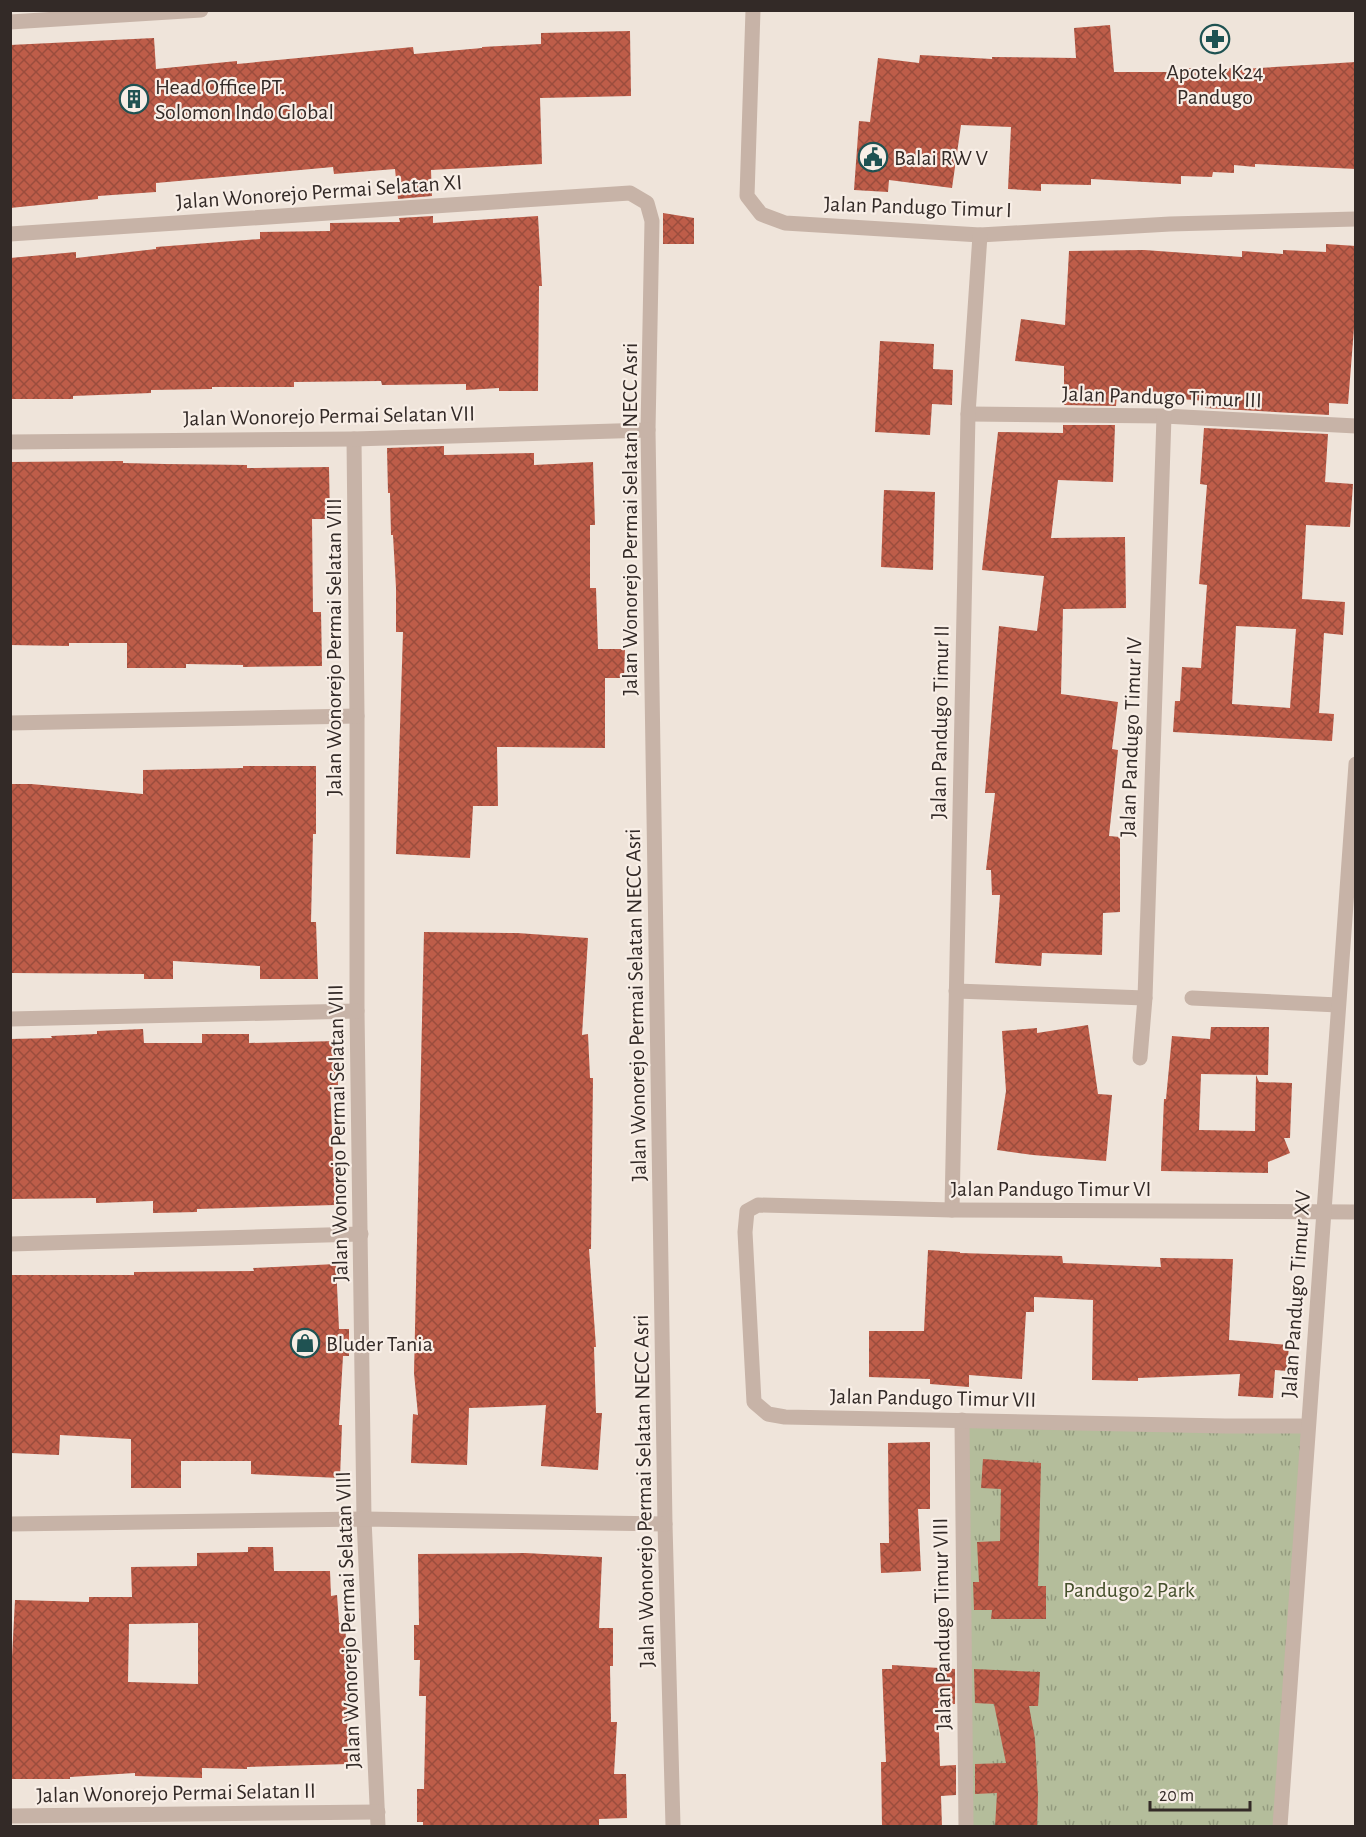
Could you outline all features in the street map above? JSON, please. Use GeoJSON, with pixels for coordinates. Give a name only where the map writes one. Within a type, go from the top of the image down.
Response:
{"type":"FeatureCollection","features":[{"type":"Feature","properties":{"kind":"street"},"geometry":{"type":"LineString","coordinates":[[10,22],[201,10]]}},
{"type":"Feature","properties":{"kind":"street","name":"Jalan Pandugo Timur I"},"geometry":{"type":"LineString","coordinates":[[753,10],[747,196],[761,214],[785,223],[980,235],[1170,224],[1356,219]]}},
{"type":"Feature","properties":{"kind":"street","name":"Jalan Wonorejo Permai Selatan XI"},"geometry":{"type":"LineString","coordinates":[[10,234],[630,193]]}},
{"type":"Feature","properties":{"kind":"street","name":"Jalan Wonorejo Permai Selatan NECC Asri"},"geometry":{"type":"LineString","coordinates":[[630,193],[647,203],[652,221],[648,430],[665,1524],[673,1827]]}},
{"type":"Feature","properties":{"kind":"street","name":"Jalan Pandugo Timur II"},"geometry":{"type":"LineString","coordinates":[[952,1210],[968,414],[980,235]]}},
{"type":"Feature","properties":{"kind":"street","name":"Jalan Pandugo Timur III"},"geometry":{"type":"LineString","coordinates":[[968,414],[1164,416],[1356,426]]}},
{"type":"Feature","properties":{"kind":"street","name":"Jalan Pandugo Timur IV"},"geometry":{"type":"LineString","coordinates":[[1140,1058],[1145,998],[1164,416]]}},
{"type":"Feature","properties":{"kind":"street","name":"Jalan Wonorejo Permai Selatan VII"},"geometry":{"type":"LineString","coordinates":[[10,442],[354,439],[648,430]]}},
{"type":"Feature","properties":{"kind":"street","name":"Jalan Wonorejo Permai Selatan VIII"},"geometry":{"type":"LineString","coordinates":[[354,439],[357,1011],[364,1519],[378,1819]]}},
{"type":"Feature","properties":{"kind":"street"},"geometry":{"type":"LineString","coordinates":[[10,723],[357,717]]}},
{"type":"Feature","properties":{"kind":"street","name":"Jalan Pandugo Timur XV"},"geometry":{"type":"LineString","coordinates":[[1280,1827],[1356,764]]}},
{"type":"Feature","properties":{"kind":"street"},"geometry":{"type":"LineString","coordinates":[[956,991],[1145,998]]}},
{"type":"Feature","properties":{"kind":"street"},"geometry":{"type":"LineString","coordinates":[[1192,998],[1338,1005]]}},
{"type":"Feature","properties":{"kind":"street"},"geometry":{"type":"LineString","coordinates":[[10,1019],[357,1011]]}},
{"type":"Feature","properties":{"kind":"street","name":"Jalan Pandugo Timur VI"},"geometry":{"type":"LineString","coordinates":[[747,1211],[758,1205],[952,1210],[1356,1212]]}},
{"type":"Feature","properties":{"kind":"street","name":"Jalan Pandugo Timur VII"},"geometry":{"type":"LineString","coordinates":[[747,1211],[745,1232],[753,1402],[768,1414],[785,1417],[1308,1426]]}},
{"type":"Feature","properties":{"kind":"street"},"geometry":{"type":"LineString","coordinates":[[10,1244],[361,1234]]}},
{"type":"Feature","properties":{"kind":"street","name":"Jalan Pandugo Timur VIII"},"geometry":{"type":"LineString","coordinates":[[962,1420],[966,1827]]}},
{"type":"Feature","properties":{"kind":"street"},"geometry":{"type":"LineString","coordinates":[[10,1524],[364,1519],[665,1524]]}},
{"type":"Feature","properties":{"kind":"street","name":"Jalan Wonorejo Permai Selatan II"},"geometry":{"type":"LineString","coordinates":[[10,1816],[378,1819]]}},
{"type":"Feature","properties":{"kind":"green space","name":"Pandugo 2 Park"},"geometry":{"type":"Polygon","coordinates":[[[962,1420],[1308,1426],[1279,1826],[966,1826],[962,1420]]]}},
{"type":"Feature","properties":{"kind":"building"},"geometry":{"type":"Polygon","coordinates":[[[1110,25],[1114,72],[1189,72],[1189,68],[1225,70],[1225,68],[1243,69],[1356,62],[1356,169],[1234,165],[1234,173],[1213,172],[1212,177],[1181,176],[1181,184],[1091,179],[1091,185],[1041,184],[1041,191],[1008,189],[1011,127],[961,125],[952,188],[889,180],[888,192],[854,190],[859,121],[870,122],[878,58],[919,63],[920,55],[992,59],[992,57],[1076,58],[1074,28],[1110,25]]]}},
{"type":"Feature","properties":{"kind":"building"},"geometry":{"type":"Polygon","coordinates":[[[630,31],[631,96],[540,98],[542,164],[431,170],[432,196],[398,199],[395,169],[334,174],[333,167],[156,183],[156,192],[98,196],[98,199],[10,208],[10,45],[154,38],[156,69],[237,61],[237,64],[413,47],[414,54],[541,44],[541,33],[630,31]]]}},
{"type":"Feature","properties":{"kind":"building"},"geometry":{"type":"Polygon","coordinates":[[[663,213],[694,218],[694,244],[663,244],[663,213]]]}},
{"type":"Feature","properties":{"kind":"building"},"geometry":{"type":"Polygon","coordinates":[[[433,216],[433,223],[538,216],[542,286],[539,286],[538,391],[499,391],[499,388],[466,390],[466,384],[382,385],[381,381],[294,382],[294,387],[212,387],[212,389],[151,390],[151,393],[73,396],[73,399],[10,399],[10,258],[76,252],[76,258],[156,249],[156,247],[260,239],[260,232],[330,231],[330,223],[400,222],[399,218],[433,216]]]}},
{"type":"Feature","properties":{"kind":"building"},"geometry":{"type":"Polygon","coordinates":[[[1326,244],[1356,246],[1356,303],[1348,404],[1329,403],[1329,415],[1205,408],[1206,401],[1117,394],[1116,406],[1064,405],[1064,366],[1015,361],[1021,319],[1065,325],[1069,251],[1144,250],[1242,257],[1242,251],[1283,254],[1283,250],[1326,252],[1326,244]]]}},
{"type":"Feature","properties":{"kind":"building"},"geometry":{"type":"Polygon","coordinates":[[[880,341],[934,344],[933,369],[953,370],[952,405],[932,404],[930,435],[875,432],[880,341]]]}},
{"type":"Feature","properties":{"kind":"building"},"geometry":{"type":"Polygon","coordinates":[[[1063,425],[1115,425],[1113,482],[1058,480],[1051,538],[1125,537],[1126,608],[1063,609],[1061,694],[1118,702],[1112,749],[1118,750],[1109,836],[1120,837],[1120,912],[1103,913],[1102,955],[1042,953],[1041,966],[995,963],[1000,895],[992,895],[991,870],[986,870],[995,793],[985,793],[999,626],[1037,631],[1044,576],[982,570],[998,432],[1063,433],[1063,425]]]}},
{"type":"Feature","properties":{"kind":"building"},"geometry":{"type":"Polygon","coordinates":[[[1204,428],[1328,434],[1325,482],[1353,484],[1350,527],[1306,525],[1302,599],[1345,602],[1343,635],[1324,633],[1319,713],[1334,714],[1332,741],[1173,732],[1175,701],[1180,701],[1182,667],[1201,668],[1207,585],[1199,584],[1207,485],[1200,484],[1204,428]],[[1236,626],[1232,704],[1290,708],[1296,629],[1236,626]]]}},
{"type":"Feature","properties":{"kind":"building"},"geometry":{"type":"Polygon","coordinates":[[[444,446],[444,455],[534,453],[534,465],[593,462],[595,525],[590,525],[590,588],[596,588],[598,649],[625,649],[624,678],[605,678],[605,748],[497,747],[498,806],[473,806],[470,858],[396,854],[403,632],[396,632],[396,588],[390,493],[388,493],[387,448],[444,446]]]}},
{"type":"Feature","properties":{"kind":"building"},"geometry":{"type":"Polygon","coordinates":[[[123,461],[123,463],[247,465],[247,468],[329,467],[330,519],[312,519],[313,612],[321,612],[322,666],[243,667],[243,665],[186,664],[186,668],[127,668],[127,643],[69,643],[69,646],[10,645],[10,462],[123,461]]]}},
{"type":"Feature","properties":{"kind":"building"},"geometry":{"type":"Polygon","coordinates":[[[884,490],[935,492],[933,570],[881,567],[884,490]]]}},
{"type":"Feature","properties":{"kind":"building"},"geometry":{"type":"Polygon","coordinates":[[[243,766],[316,766],[316,834],[313,834],[311,922],[316,922],[318,979],[260,979],[260,966],[173,961],[173,979],[144,979],[144,974],[10,973],[10,784],[143,794],[143,770],[243,768],[243,766]]]}},
{"type":"Feature","properties":{"kind":"building"},"geometry":{"type":"Polygon","coordinates":[[[424,932],[517,933],[588,938],[582,1035],[588,1034],[590,1078],[593,1078],[591,1249],[589,1249],[596,1347],[594,1347],[596,1413],[602,1413],[598,1470],[541,1466],[546,1405],[469,1408],[467,1465],[411,1463],[413,1414],[418,1415],[414,1373],[424,932]]]}},
{"type":"Feature","properties":{"kind":"building"},"geometry":{"type":"Polygon","coordinates":[[[1088,1025],[1098,1094],[1112,1095],[1106,1161],[997,1150],[1006,1091],[1002,1031],[1037,1028],[1037,1033],[1088,1025]]]}},
{"type":"Feature","properties":{"kind":"building"},"geometry":{"type":"Polygon","coordinates":[[[1211,1027],[1269,1027],[1268,1075],[1201,1074],[1199,1130],[1255,1131],[1256,1075],[1259,1082],[1292,1083],[1290,1138],[1284,1138],[1290,1153],[1268,1162],[1268,1173],[1161,1171],[1164,1099],[1166,1099],[1172,1036],[1210,1039],[1211,1027]]]}},
{"type":"Feature","properties":{"kind":"building"},"geometry":{"type":"Polygon","coordinates":[[[143,1029],[144,1043],[202,1043],[202,1034],[249,1034],[249,1043],[337,1041],[338,1085],[330,1085],[335,1205],[197,1209],[197,1212],[153,1213],[153,1201],[96,1203],[96,1198],[10,1199],[10,1039],[52,1038],[51,1036],[97,1034],[97,1031],[143,1029]]]}},
{"type":"Feature","properties":{"kind":"building"},"geometry":{"type":"Polygon","coordinates":[[[928,1250],[1062,1256],[1063,1263],[1161,1267],[1160,1258],[1233,1259],[1229,1340],[1289,1345],[1287,1371],[1275,1370],[1273,1398],[1238,1396],[1240,1374],[1138,1378],[1138,1381],[1092,1380],[1093,1300],[1034,1297],[1034,1312],[1026,1312],[1022,1379],[969,1375],[969,1387],[930,1384],[930,1379],[869,1377],[869,1331],[924,1331],[928,1250]]]}},
{"type":"Feature","properties":{"kind":"building"},"geometry":{"type":"Polygon","coordinates":[[[336,1264],[339,1329],[349,1329],[349,1356],[343,1356],[339,1425],[342,1425],[340,1478],[251,1474],[251,1461],[181,1461],[181,1488],[131,1488],[131,1439],[60,1435],[59,1455],[10,1453],[10,1275],[134,1275],[134,1272],[254,1271],[253,1268],[336,1264]]]}},
{"type":"Feature","properties":{"kind":"building"},"geometry":{"type":"Polygon","coordinates":[[[930,1442],[930,1509],[918,1509],[921,1571],[881,1573],[880,1543],[889,1543],[888,1443],[930,1442]]]}},
{"type":"Feature","properties":{"kind":"building"},"geometry":{"type":"Polygon","coordinates":[[[983,1459],[1041,1463],[1038,1586],[1046,1586],[1046,1619],[991,1619],[992,1610],[974,1610],[973,1582],[979,1582],[977,1542],[1000,1541],[1001,1489],[981,1488],[983,1459]]]}},
{"type":"Feature","properties":{"kind":"building"},"geometry":{"type":"Polygon","coordinates":[[[248,1547],[273,1547],[274,1571],[330,1571],[331,1596],[337,1595],[339,1623],[345,1622],[350,1705],[347,1705],[348,1764],[247,1767],[247,1769],[202,1768],[202,1778],[135,1776],[135,1773],[70,1777],[70,1779],[10,1779],[10,1695],[15,1600],[89,1602],[89,1597],[132,1597],[131,1567],[197,1566],[197,1553],[248,1552],[248,1547]],[[198,1623],[129,1624],[128,1682],[198,1684],[198,1623]]]}},
{"type":"Feature","properties":{"kind":"building"},"geometry":{"type":"Polygon","coordinates":[[[525,1553],[602,1557],[599,1628],[613,1628],[613,1666],[610,1666],[611,1722],[617,1722],[614,1774],[626,1774],[627,1818],[599,1819],[599,1827],[423,1827],[423,1822],[417,1822],[417,1789],[424,1789],[426,1696],[419,1696],[420,1660],[414,1660],[414,1625],[419,1625],[418,1554],[525,1553]]]}},
{"type":"Feature","properties":{"kind":"building"},"geometry":{"type":"Polygon","coordinates":[[[892,1665],[955,1669],[955,1704],[938,1705],[940,1766],[956,1765],[956,1795],[941,1796],[942,1827],[882,1827],[881,1762],[886,1762],[882,1669],[892,1669],[892,1665]]]}},
{"type":"Feature","properties":{"kind":"building"},"geometry":{"type":"Polygon","coordinates":[[[974,1669],[1040,1672],[1038,1706],[1029,1706],[1035,1739],[1037,1827],[995,1827],[997,1793],[975,1794],[975,1764],[1006,1763],[994,1704],[975,1703],[974,1669]]]}},
{"type":"Feature","properties":{"kind":"place","name":"Apotek K24 Pandugo"},"geometry":{"type":"Point","coordinates":[1215,39]}},
{"type":"Feature","properties":{"kind":"place","name":"Head Office PT. Solomon Indo Global"},"geometry":{"type":"Point","coordinates":[134,99]}},
{"type":"Feature","properties":{"kind":"place","name":"Balai RW V"},"geometry":{"type":"Point","coordinates":[873,157]}},
{"type":"Feature","properties":{"kind":"place","name":"Bluder Tania"},"geometry":{"type":"Point","coordinates":[305,1343]}}]}
